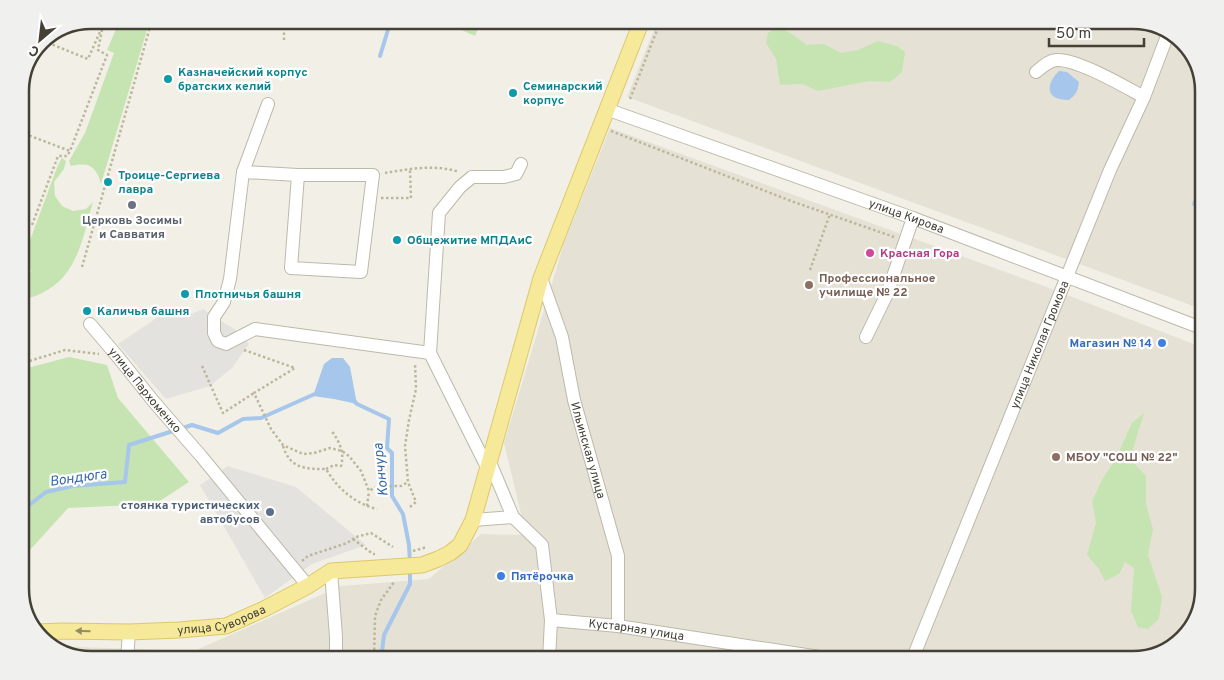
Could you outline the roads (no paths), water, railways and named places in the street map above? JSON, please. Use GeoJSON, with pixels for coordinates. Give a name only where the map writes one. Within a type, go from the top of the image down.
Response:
{"type":"FeatureCollection","features":[{"type":"Feature","properties":{"kind":"main road"},"geometry":{"type":"LineString","coordinates":[[473,520],[540,278],[638,29]]}},
{"type":"Feature","properties":{"kind":"main road","name":"улица Суворова"},"geometry":{"type":"LineString","coordinates":[[46,632],[129,632],[226,626],[308,586],[331,571],[394,574],[450,553],[460,545],[473,520]]}},
{"type":"Feature","properties":{"kind":"street","name":"улица Николая Громова"},"geometry":{"type":"LineString","coordinates":[[916,651],[1110,170],[1144,97],[1167,39]]}},
{"type":"Feature","properties":{"kind":"street"},"geometry":{"type":"LineString","coordinates":[[1036,72],[1047,63],[1057,60],[1073,63],[1144,97]]}},
{"type":"Feature","properties":{"kind":"street"},"geometry":{"type":"LineString","coordinates":[[268,104],[243,172],[230,280],[224,302],[214,317],[214,333],[218,341],[226,344],[254,329],[430,353]]}},
{"type":"Feature","properties":{"kind":"street","name":"улица Кирова"},"geometry":{"type":"LineString","coordinates":[[606,109],[913,218],[1195,326]]}},
{"type":"Feature","properties":{"kind":"street"},"geometry":{"type":"LineString","coordinates":[[521,164],[516,174],[504,177],[472,177],[460,186],[439,213],[430,353],[514,517],[542,545],[551,620],[549,651]]}},
{"type":"Feature","properties":{"kind":"street"},"geometry":{"type":"LineString","coordinates":[[243,172],[373,176],[361,272],[291,268],[298,175]]}},
{"type":"Feature","properties":{"kind":"street"},"geometry":{"type":"LineString","coordinates":[[866,337],[887,294],[913,218]]}},
{"type":"Feature","properties":{"kind":"street","name":"Ильинская улица"},"geometry":{"type":"LineString","coordinates":[[540,278],[562,337],[574,400],[618,556],[618,626]]}},
{"type":"Feature","properties":{"kind":"street","name":"улица Пархоменко"},"geometry":{"type":"LineString","coordinates":[[90,324],[154,402],[202,456],[308,586]]}},
{"type":"Feature","properties":{"kind":"street"},"geometry":{"type":"LineString","coordinates":[[473,520],[514,517]]}},
{"type":"Feature","properties":{"kind":"street"},"geometry":{"type":"LineString","coordinates":[[331,571],[336,651]]}},
{"type":"Feature","properties":{"kind":"street","name":"Кустарная улица"},"geometry":{"type":"LineString","coordinates":[[551,620],[618,626],[780,651]]}},
{"type":"Feature","properties":{"kind":"street"},"geometry":{"type":"LineString","coordinates":[[128,651],[129,632]]}},
{"type":"Feature","properties":{"kind":"water"},"geometry":{"type":"Polygon","coordinates":[[[1059,71],[1067,72],[1079,82],[1076,92],[1069,100],[1056,98],[1051,93],[1051,83],[1059,71]]]}},
{"type":"Feature","properties":{"kind":"water"},"geometry":{"type":"Polygon","coordinates":[[[332,358],[343,358],[350,367],[357,404],[313,396],[324,364],[332,358]]]}},
{"type":"Feature","properties":{"kind":"waterway","name":"Кончура"},"geometry":{"type":"LineString","coordinates":[[380,56],[388,29]]}},
{"type":"Feature","properties":{"kind":"waterway","name":"Вондюга"},"geometry":{"type":"LineString","coordinates":[[29,505],[46,492],[73,486],[125,482],[129,445],[192,425],[218,433],[243,419],[261,418],[317,393]]}},
{"type":"Feature","properties":{"kind":"waterway","name":"Кончура"},"geometry":{"type":"LineString","coordinates":[[355,402],[389,419],[387,448],[392,453],[392,496],[403,514],[410,562]]}},
{"type":"Feature","properties":{"kind":"waterway","name":"Кончура"},"geometry":{"type":"LineString","coordinates":[[382,651],[384,635],[410,584],[410,569]]}},
{"type":"Feature","properties":{"kind":"place","name":"Казначейский корпус братских келий"},"geometry":{"type":"Point","coordinates":[168,79]}},
{"type":"Feature","properties":{"kind":"place","name":"Семинарский корпус"},"geometry":{"type":"Point","coordinates":[513,93]}},
{"type":"Feature","properties":{"kind":"place","name":"Троице-Сергиева лавра"},"geometry":{"type":"Point","coordinates":[108,182]}},
{"type":"Feature","properties":{"kind":"place","name":"Церковь Зосимы и Савватия"},"geometry":{"type":"Point","coordinates":[132,205]}},
{"type":"Feature","properties":{"kind":"place","name":"Общежитие МПДАиС"},"geometry":{"type":"Point","coordinates":[397,240]}},
{"type":"Feature","properties":{"kind":"place","name":"Красная Гора"},"geometry":{"type":"Point","coordinates":[870,253]}},
{"type":"Feature","properties":{"kind":"place","name":"Профессиональное училище № 22"},"geometry":{"type":"Point","coordinates":[809,285]}},
{"type":"Feature","properties":{"kind":"place","name":"Плотничья башня"},"geometry":{"type":"Point","coordinates":[185,294]}},
{"type":"Feature","properties":{"kind":"place","name":"Каличья башня"},"geometry":{"type":"Point","coordinates":[87,311]}},
{"type":"Feature","properties":{"kind":"place","name":"Магазин № 14"},"geometry":{"type":"Point","coordinates":[1162,343]}},
{"type":"Feature","properties":{"kind":"place","name":"МБОУ \"СОШ № 22\""},"geometry":{"type":"Point","coordinates":[1056,457]}},
{"type":"Feature","properties":{"kind":"place","name":"стоянка туристических автобусов"},"geometry":{"type":"Point","coordinates":[270,512]}},
{"type":"Feature","properties":{"kind":"place","name":"Пятёрочка"},"geometry":{"type":"Point","coordinates":[501,576]}}]}
